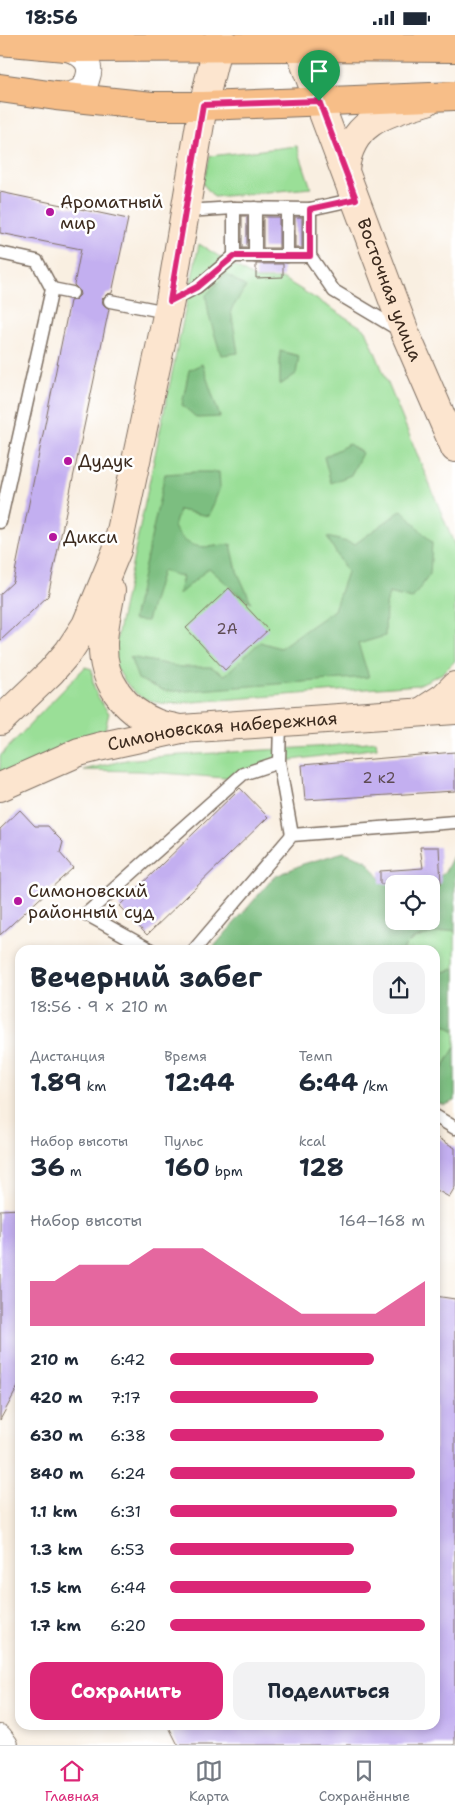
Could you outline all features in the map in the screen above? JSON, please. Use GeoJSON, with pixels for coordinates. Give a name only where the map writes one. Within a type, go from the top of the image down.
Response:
{"type":"FeatureCollection","features":[{"type":"Feature","properties":{"kind":"main road"},"geometry":{"type":"LineString","coordinates":[[0,41],[63,47],[219,41],[297,41],[455,48]]}},
{"type":"Feature","properties":{"kind":"main road"},"geometry":{"type":"LineString","coordinates":[[181,729],[156,723],[136,713],[119,697],[105,672],[103,645],[117,550],[169,307],[203,105],[219,41]]}},
{"type":"Feature","properties":{"kind":"main road","name":"Восточная улица"},"geometry":{"type":"LineString","coordinates":[[297,41],[339,159],[345,169],[406,335],[455,448]]}},
{"type":"Feature","properties":{"kind":"main road"},"geometry":{"type":"LineString","coordinates":[[0,87],[56,97],[152,106],[448,96]]}},
{"type":"Feature","properties":{"kind":"main road"},"geometry":{"type":"LineString","coordinates":[[345,169],[346,158],[364,127],[382,115],[448,96]]}},
{"type":"Feature","properties":{"kind":"main road"},"geometry":{"type":"LineString","coordinates":[[0,721],[51,672],[69,651],[86,625],[117,550]]}},
{"type":"Feature","properties":{"kind":"main road"},"geometry":{"type":"LineString","coordinates":[[422,712],[444,697],[455,686]]}},
{"type":"Feature","properties":{"kind":"main road","name":"Симоновская набережная"},"geometry":{"type":"LineString","coordinates":[[0,787],[79,752],[181,729],[455,710]]}},
{"type":"Feature","properties":{"kind":"street"},"geometry":{"type":"LineString","coordinates":[[56,97],[80,90],[87,83],[90,72],[88,63],[82,56],[63,47]]}},
{"type":"Feature","properties":{"kind":"street"},"geometry":{"type":"LineString","coordinates":[[0,1737],[6,1745]]}},
{"type":"Feature","properties":{"kind":"lane"},"geometry":{"type":"LineString","coordinates":[[186,211],[234,208],[310,209],[356,199]]}},
{"type":"Feature","properties":{"kind":"lane"},"geometry":{"type":"LineString","coordinates":[[234,208],[234,256]]}},
{"type":"Feature","properties":{"kind":"lane"},"geometry":{"type":"LineString","coordinates":[[255,209],[255,255]]}},
{"type":"Feature","properties":{"kind":"lane"},"geometry":{"type":"LineString","coordinates":[[287,209],[287,256]]}},
{"type":"Feature","properties":{"kind":"lane"},"geometry":{"type":"LineString","coordinates":[[310,209],[310,256],[334,291],[406,335]]}},
{"type":"Feature","properties":{"kind":"lane"},"geometry":{"type":"LineString","coordinates":[[0,253],[37,261],[52,289],[0,522]]}},
{"type":"Feature","properties":{"kind":"lane"},"geometry":{"type":"LineString","coordinates":[[110,301],[169,307],[197,287],[234,256],[310,256]]}},
{"type":"Feature","properties":{"kind":"lane"},"geometry":{"type":"LineString","coordinates":[[52,289],[72,293]]}},
{"type":"Feature","properties":{"kind":"lane"},"geometry":{"type":"LineString","coordinates":[[280,723],[279,762],[292,835]]}},
{"type":"Feature","properties":{"kind":"lane"},"geometry":{"type":"LineString","coordinates":[[142,945],[86,914],[243,774],[279,762]]}},
{"type":"Feature","properties":{"kind":"lane"},"geometry":{"type":"LineString","coordinates":[[198,945],[292,835],[455,822]]}},
{"type":"Feature","properties":{"kind":"lane"},"geometry":{"type":"LineString","coordinates":[[440,1119],[455,1128]]}},
{"type":"Feature","properties":{"kind":"green space"},"geometry":{"type":"Polygon","coordinates":[[[297,146],[311,188],[214,197],[203,184],[210,156],[297,146]]]}},
{"type":"Feature","properties":{"kind":"green space"},"geometry":{"type":"Polygon","coordinates":[[[199,244],[256,279],[284,279],[366,330],[455,546],[455,661],[443,673],[418,685],[166,704],[146,699],[133,691],[112,661],[199,244]]]}},
{"type":"Feature","properties":{"kind":"green space"},"geometry":{"type":"Polygon","coordinates":[[[226,274],[246,287],[231,310],[238,353],[221,355],[209,316],[206,295],[226,274]]]}},
{"type":"Feature","properties":{"kind":"green space"},"geometry":{"type":"Polygon","coordinates":[[[280,351],[299,356],[296,374],[280,385],[280,351]]]}},
{"type":"Feature","properties":{"kind":"green space"},"geometry":{"type":"Polygon","coordinates":[[[202,364],[220,417],[197,418],[182,405],[189,370],[202,364]]]}},
{"type":"Feature","properties":{"kind":"green space"},"geometry":{"type":"Polygon","coordinates":[[[349,444],[362,453],[351,475],[331,483],[324,457],[349,444]]]}},
{"type":"Feature","properties":{"kind":"green space"},"geometry":{"type":"Polygon","coordinates":[[[219,472],[220,487],[209,516],[179,510],[174,527],[192,545],[205,547],[231,544],[237,571],[251,602],[236,592],[209,568],[178,595],[183,577],[162,571],[147,621],[133,620],[165,474],[219,472]]]}},
{"type":"Feature","properties":{"kind":"green space"},"geometry":{"type":"Polygon","coordinates":[[[402,510],[432,543],[430,574],[412,599],[389,593],[386,606],[385,636],[358,644],[369,677],[186,691],[165,691],[138,679],[130,657],[181,667],[211,667],[225,675],[260,642],[280,648],[334,610],[347,572],[327,537],[355,544],[402,510]]]}},
{"type":"Feature","properties":{"kind":"green space"},"geometry":{"type":"Polygon","coordinates":[[[85,667],[92,669],[96,693],[109,713],[104,734],[0,778],[0,756],[85,667]]]}},
{"type":"Feature","properties":{"kind":"green space"},"geometry":{"type":"Polygon","coordinates":[[[376,741],[377,748],[279,762],[236,779],[139,771],[83,770],[126,760],[166,756],[331,746],[376,741]]]}},
{"type":"Feature","properties":{"kind":"green space"},"geometry":{"type":"Polygon","coordinates":[[[344,852],[366,860],[385,883],[385,930],[440,930],[440,876],[445,872],[455,852],[455,932],[452,930],[431,934],[417,938],[406,945],[215,945],[274,877],[303,864],[344,852]]]}},
{"type":"Feature","properties":{"kind":"green space"},"geometry":{"type":"Polygon","coordinates":[[[452,930],[455,932],[455,969],[440,973],[440,945],[406,945],[417,938],[452,930]]]}},
{"type":"Feature","properties":{"kind":"green space"},"geometry":{"type":"Polygon","coordinates":[[[455,969],[455,1031],[440,1022],[440,973],[455,969]]]}},
{"type":"Feature","properties":{"kind":"green space"},"geometry":{"type":"Polygon","coordinates":[[[440,1022],[455,1031],[455,1047],[440,1073],[440,1022]]]}},
{"type":"Feature","properties":{"kind":"green space"},"geometry":{"type":"Polygon","coordinates":[[[455,1047],[455,1101],[445,1105],[440,1104],[440,1073],[455,1047]]]}},
{"type":"Feature","properties":{"kind":"building"},"geometry":{"type":"Polygon","coordinates":[[[0,192],[128,219],[112,293],[107,294],[102,299],[103,304],[109,309],[48,596],[0,641],[0,594],[13,582],[70,301],[75,300],[80,295],[79,290],[74,285],[81,249],[0,233],[0,192]]]}},
{"type":"Feature","properties":{"kind":"building"},"geometry":{"type":"Polygon","coordinates":[[[242,216],[247,216],[247,248],[242,248],[242,216]]]}},
{"type":"Feature","properties":{"kind":"building"},"geometry":{"type":"Polygon","coordinates":[[[263,217],[279,217],[279,248],[263,248],[263,217]]]}},
{"type":"Feature","properties":{"kind":"building"},"geometry":{"type":"Polygon","coordinates":[[[295,217],[302,217],[302,248],[295,248],[295,217]]]}},
{"type":"Feature","properties":{"kind":"building"},"geometry":{"type":"Polygon","coordinates":[[[256,264],[283,264],[283,277],[256,278],[256,264]]]}},
{"type":"Feature","properties":{"kind":"building"},"geometry":{"type":"Polygon","coordinates":[[[229,588],[268,630],[225,670],[186,628],[229,588]]]}},
{"type":"Feature","properties":{"kind":"building"},"geometry":{"type":"Polygon","coordinates":[[[455,752],[455,791],[305,800],[302,765],[455,752]]]}},
{"type":"Feature","properties":{"kind":"building"},"geometry":{"type":"Polygon","coordinates":[[[240,788],[268,817],[147,935],[119,906],[240,788]]]}},
{"type":"Feature","properties":{"kind":"building","name":"Симоновский районный суд"},"geometry":{"type":"Polygon","coordinates":[[[20,810],[35,826],[48,826],[63,842],[60,853],[73,868],[0,935],[0,829],[20,810]]]}},
{"type":"Feature","properties":{"kind":"building"},"geometry":{"type":"Polygon","coordinates":[[[420,847],[439,847],[441,884],[440,875],[385,875],[385,884],[380,884],[380,871],[423,868],[420,847]]]}},
{"type":"Feature","properties":{"kind":"building"},"geometry":{"type":"Polygon","coordinates":[[[440,1139],[455,1148],[455,1187],[449,1197],[440,1192],[440,1139]]]}},
{"type":"Feature","properties":{"kind":"building"},"geometry":{"type":"Polygon","coordinates":[[[15,1209],[15,1392],[0,1420],[0,1210],[15,1209]]]}},
{"type":"Feature","properties":{"kind":"building"},"geometry":{"type":"Polygon","coordinates":[[[440,1297],[455,1299],[455,1745],[178,1745],[170,1730],[440,1730],[440,1297]]]}},
{"type":"Feature","properties":{"kind":"place","name":"Ароматный мир"},"geometry":{"type":"Point","coordinates":[50,212]}},
{"type":"Feature","properties":{"kind":"place","name":"Дудук"},"geometry":{"type":"Point","coordinates":[68,461]}},
{"type":"Feature","properties":{"kind":"place","name":"Дикси"},"geometry":{"type":"Point","coordinates":[53,537]}},
{"type":"Feature","properties":{"kind":"place","name":"Симоновский районный суд"},"geometry":{"type":"Point","coordinates":[18,901]}},
{"type":"Feature","properties":{"kind":"route"},"geometry":{"type":"LineString","coordinates":[[319,101],[339,159],[345,169],[356,199],[310,209],[310,256],[234,256],[197,287],[170,301],[203,105],[319,101]]}}]}
